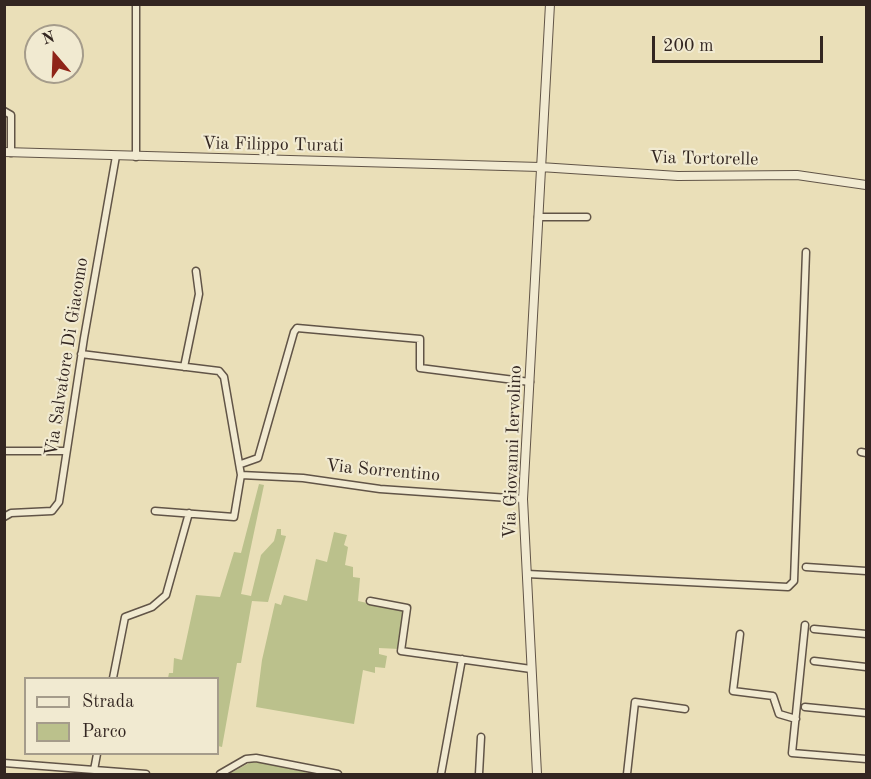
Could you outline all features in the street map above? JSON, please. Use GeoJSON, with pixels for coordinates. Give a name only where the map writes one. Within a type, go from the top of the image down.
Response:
{"type":"FeatureCollection","features":[{"type":"Feature","properties":{"kind":"street"},"geometry":{"type":"LineString","coordinates":[[136,4],[136,157]]}},
{"type":"Feature","properties":{"kind":"street","name":"Via Giovanni Iervolino"},"geometry":{"type":"LineString","coordinates":[[537,774],[523,499],[550,4]]}},
{"type":"Feature","properties":{"kind":"street"},"geometry":{"type":"LineString","coordinates":[[4,111],[11,115],[8,152]]}},
{"type":"Feature","properties":{"kind":"street","name":"Via Filippo Turati"},"geometry":{"type":"LineString","coordinates":[[8,152],[540,167]]}},
{"type":"Feature","properties":{"kind":"street","name":"Via Salvatore Di Giacomo"},"geometry":{"type":"LineString","coordinates":[[4,517],[11,513],[56,509],[59,502],[81,354],[116,156]]}},
{"type":"Feature","properties":{"kind":"street","name":"Via Tortorelle"},"geometry":{"type":"LineString","coordinates":[[540,167],[678,176],[796,175],[867,185]]}},
{"type":"Feature","properties":{"kind":"street"},"geometry":{"type":"LineString","coordinates":[[538,217],[587,217]]}},
{"type":"Feature","properties":{"kind":"street"},"geometry":{"type":"LineString","coordinates":[[527,574],[788,587],[794,581],[806,252]]}},
{"type":"Feature","properties":{"kind":"street"},"geometry":{"type":"LineString","coordinates":[[184,367],[199,294],[196,271]]}},
{"type":"Feature","properties":{"kind":"street"},"geometry":{"type":"LineString","coordinates":[[241,464],[258,458],[297,328],[420,339],[420,368],[530,382]]}},
{"type":"Feature","properties":{"kind":"street"},"geometry":{"type":"LineString","coordinates":[[81,354],[222,373],[241,464],[234,517],[155,511]]}},
{"type":"Feature","properties":{"kind":"street"},"geometry":{"type":"LineString","coordinates":[[4,451],[66,451]]}},
{"type":"Feature","properties":{"kind":"street","name":"Via Sorrentino"},"geometry":{"type":"LineString","coordinates":[[241,475],[303,478],[380,489],[523,499]]}},
{"type":"Feature","properties":{"kind":"street"},"geometry":{"type":"LineString","coordinates":[[112,677],[125,617],[152,608],[166,596],[189,513]]}},
{"type":"Feature","properties":{"kind":"street"},"geometry":{"type":"LineString","coordinates":[[806,567],[867,571]]}},
{"type":"Feature","properties":{"kind":"street"},"geometry":{"type":"LineString","coordinates":[[370,601],[407,608],[401,651],[531,669]]}},
{"type":"Feature","properties":{"kind":"street"},"geometry":{"type":"LineString","coordinates":[[805,625],[792,753],[867,759]]}},
{"type":"Feature","properties":{"kind":"street"},"geometry":{"type":"LineString","coordinates":[[814,629],[867,634]]}},
{"type":"Feature","properties":{"kind":"street"},"geometry":{"type":"LineString","coordinates":[[740,634],[734,691],[773,696],[779,714],[796,719]]}},
{"type":"Feature","properties":{"kind":"street"},"geometry":{"type":"LineString","coordinates":[[441,774],[462,660]]}},
{"type":"Feature","properties":{"kind":"street"},"geometry":{"type":"LineString","coordinates":[[814,661],[867,667]]}},
{"type":"Feature","properties":{"kind":"street"},"geometry":{"type":"LineString","coordinates":[[627,774],[635,702],[685,709]]}},
{"type":"Feature","properties":{"kind":"street"},"geometry":{"type":"LineString","coordinates":[[805,706],[867,713]]}},
{"type":"Feature","properties":{"kind":"street"},"geometry":{"type":"LineString","coordinates":[[479,774],[481,737]]}},
{"type":"Feature","properties":{"kind":"street"},"geometry":{"type":"LineString","coordinates":[[94,770],[98,755]]}},
{"type":"Feature","properties":{"kind":"street"},"geometry":{"type":"LineString","coordinates":[[220,774],[246,759],[256,758],[338,774]]}},
{"type":"Feature","properties":{"kind":"street"},"geometry":{"type":"LineString","coordinates":[[4,763],[146,774]]}},
{"type":"Feature","properties":{"kind":"green space"},"geometry":{"type":"Polygon","coordinates":[[[259,484],[264,485],[241,594],[251,596],[261,555],[274,541],[277,529],[281,529],[281,535],[286,536],[268,602],[252,601],[241,663],[237,663],[222,747],[219,746],[219,677],[168,677],[169,673],[173,673],[174,658],[182,660],[196,595],[220,597],[234,552],[241,553],[259,484]]]}},
{"type":"Feature","properties":{"kind":"green space"},"geometry":{"type":"Polygon","coordinates":[[[334,532],[347,535],[344,545],[348,547],[345,565],[353,567],[353,577],[360,578],[358,601],[404,611],[399,649],[379,648],[379,654],[387,656],[385,668],[375,667],[375,673],[363,670],[354,724],[256,707],[262,660],[275,603],[281,605],[284,595],[307,601],[316,559],[327,562],[334,532]]]}},
{"type":"Feature","properties":{"kind":"green space"},"geometry":{"type":"Polygon","coordinates":[[[251,762],[264,763],[313,774],[229,774],[251,762]]]}}]}
